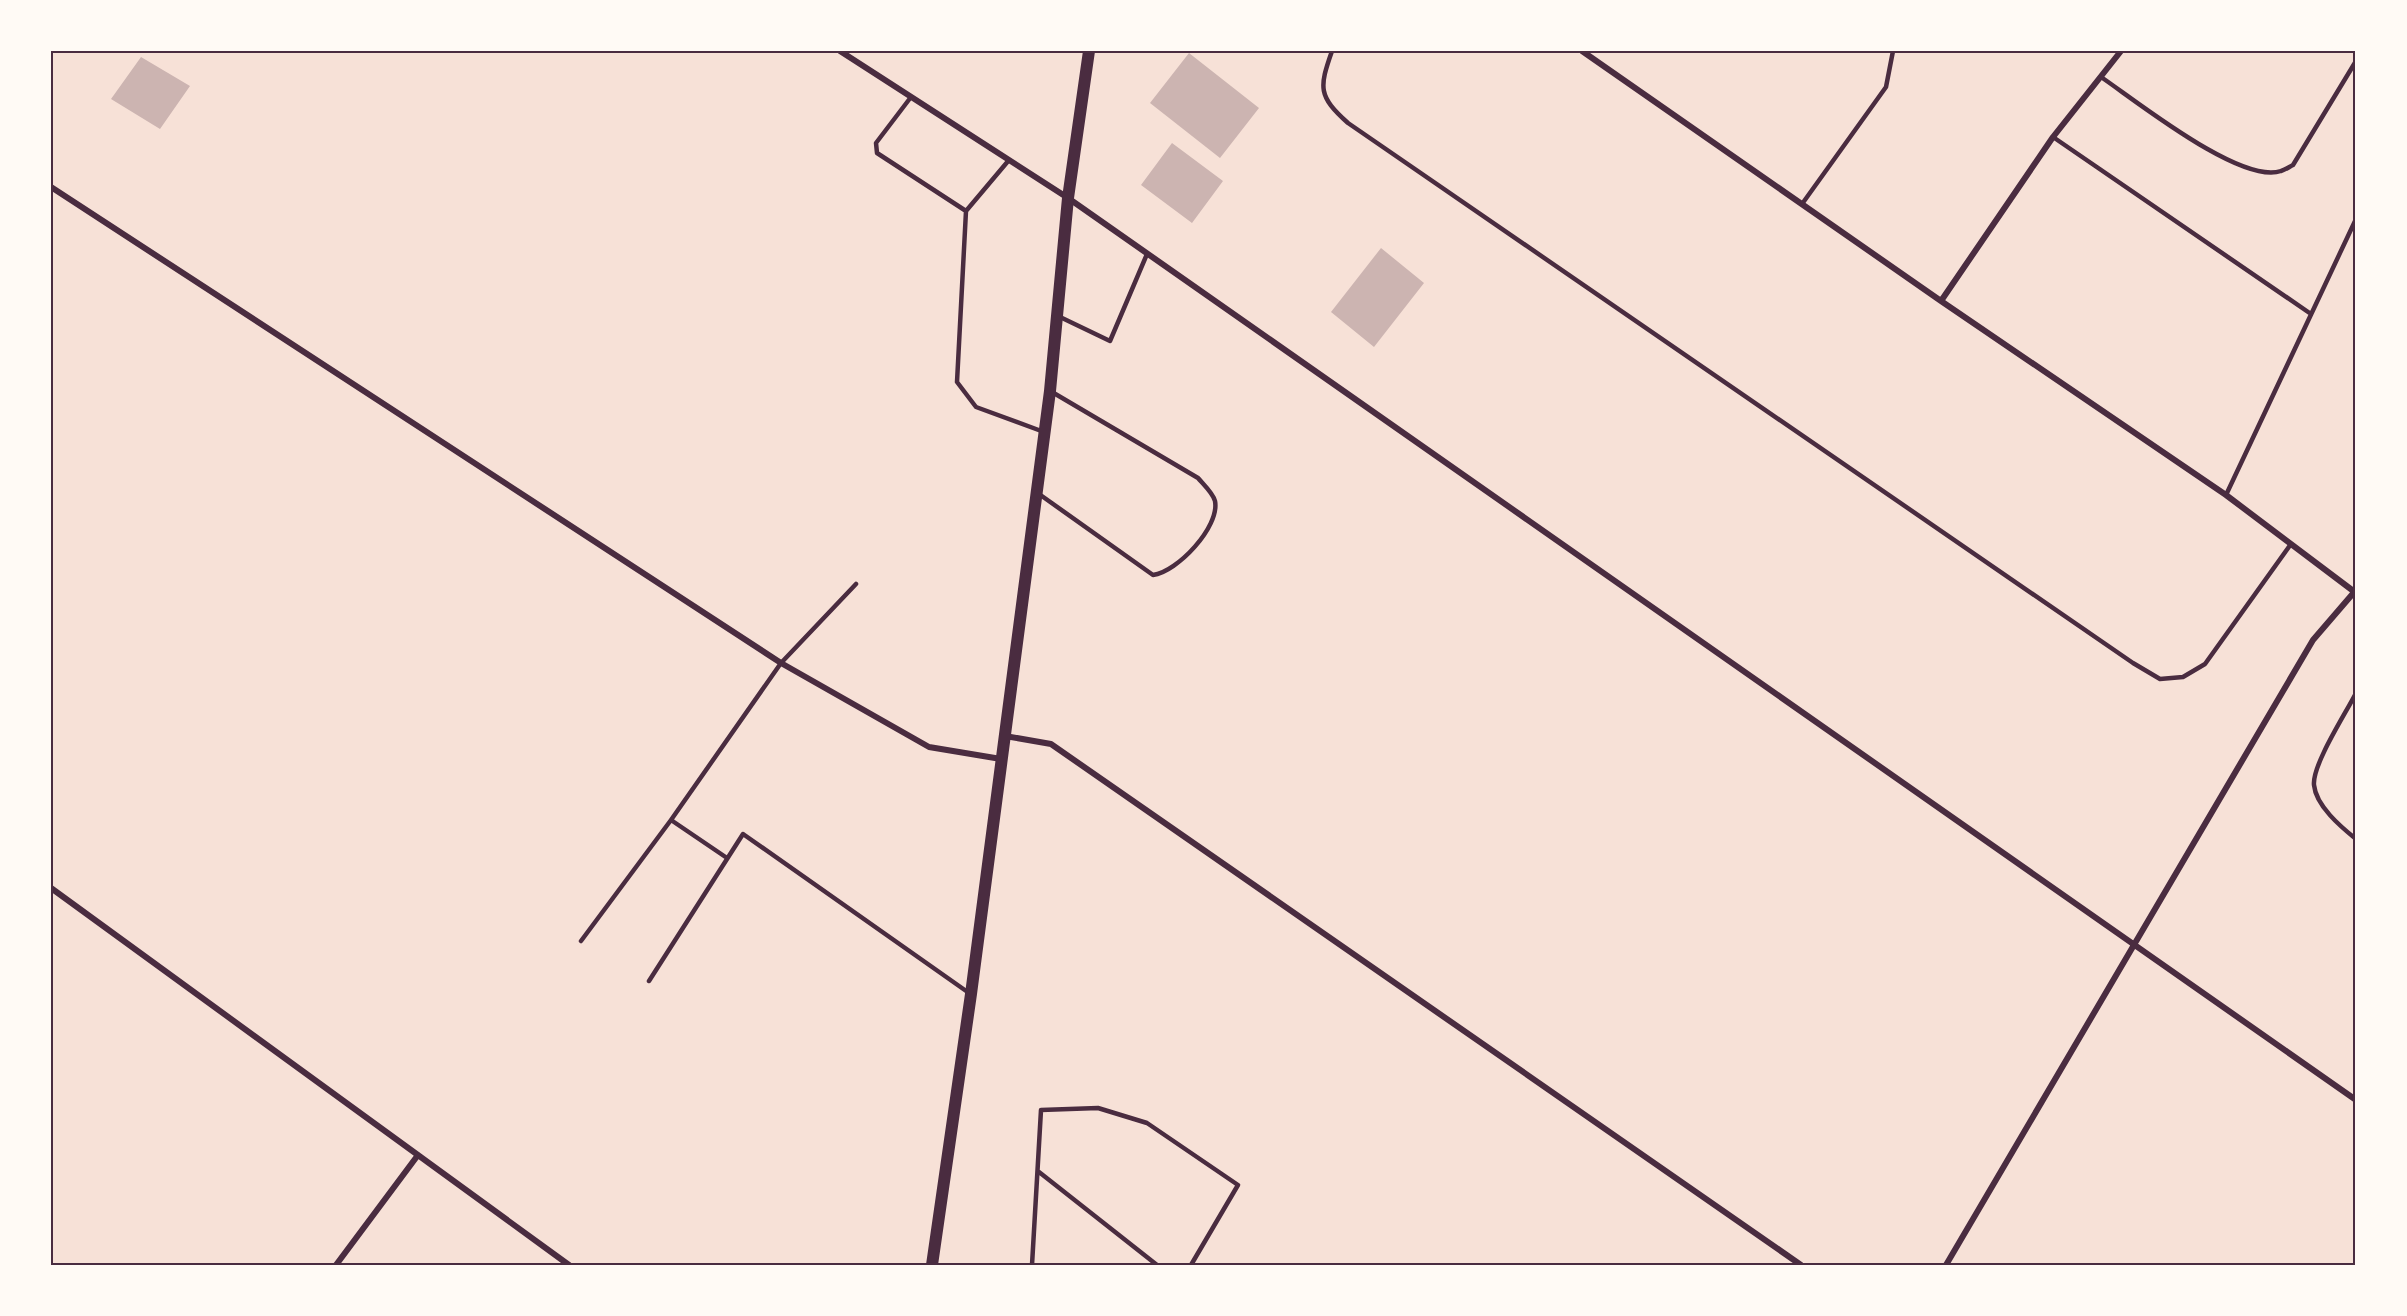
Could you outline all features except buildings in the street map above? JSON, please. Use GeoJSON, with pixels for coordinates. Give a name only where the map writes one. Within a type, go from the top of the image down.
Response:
{"type":"FeatureCollection","features":[{"type":"Feature","properties":{"kind":"main road"},"geometry":{"type":"LineString","coordinates":[[932,1265],[971,994],[1050,391],[1068,198],[1089,51]]}},
{"type":"Feature","properties":{"kind":"street"},"geometry":{"type":"LineString","coordinates":[[840,51],[1068,198],[2356,1100]]}},
{"type":"Feature","properties":{"kind":"street"},"geometry":{"type":"LineString","coordinates":[[1582,51],[1941,301],[2226,495],[2356,592],[2313,640],[1946,1265]]}},
{"type":"Feature","properties":{"kind":"street"},"geometry":{"type":"LineString","coordinates":[[1941,301],[2053,137],[2121,51]]}},
{"type":"Feature","properties":{"kind":"street"},"geometry":{"type":"LineString","coordinates":[[51,187],[781,663],[929,747],[1001,759]]}},
{"type":"Feature","properties":{"kind":"street"},"geometry":{"type":"LineString","coordinates":[[1004,736],[1051,744],[1800,1265]]}},
{"type":"Feature","properties":{"kind":"street"},"geometry":{"type":"LineString","coordinates":[[51,888],[569,1265]]}},
{"type":"Feature","properties":{"kind":"street"},"geometry":{"type":"LineString","coordinates":[[336,1265],[418,1155]]}},
{"type":"Feature","properties":{"kind":"lane"},"geometry":{"type":"LineString","coordinates":[[1332,51],[1322,80],[1328,105],[1348,123],[2160,680],[2182,677],[2205,664],[2291,544]]}},
{"type":"Feature","properties":{"kind":"lane"},"geometry":{"type":"LineString","coordinates":[[1803,204],[1886,87],[1893,51]]}},
{"type":"Feature","properties":{"kind":"lane"},"geometry":{"type":"LineString","coordinates":[[2101,77],[2195,142],[2229,161],[2261,172],[2280,172],[2293,165],[2356,61]]}},
{"type":"Feature","properties":{"kind":"lane"},"geometry":{"type":"LineString","coordinates":[[911,97],[876,143],[877,153],[966,211]]}},
{"type":"Feature","properties":{"kind":"lane"},"geometry":{"type":"LineString","coordinates":[[2053,137],[2311,315]]}},
{"type":"Feature","properties":{"kind":"lane"},"geometry":{"type":"LineString","coordinates":[[1009,160],[966,211],[957,382],[976,407],[1044,432]]}},
{"type":"Feature","properties":{"kind":"lane"},"geometry":{"type":"LineString","coordinates":[[2226,495],[2356,219]]}},
{"type":"Feature","properties":{"kind":"lane"},"geometry":{"type":"LineString","coordinates":[[1057,316],[1110,341],[1147,254]]}},
{"type":"Feature","properties":{"kind":"lane"},"geometry":{"type":"LineString","coordinates":[[1036,492],[1153,575],[1163,574],[1176,565],[1200,540],[1215,513],[1215,499],[1198,478],[1050,391]]}},
{"type":"Feature","properties":{"kind":"lane"},"geometry":{"type":"LineString","coordinates":[[581,941],[671,820],[781,663],[856,584]]}},
{"type":"Feature","properties":{"kind":"lane"},"geometry":{"type":"LineString","coordinates":[[2356,693],[2319,763],[2314,786],[2325,809],[2337,825],[2356,839]]}},
{"type":"Feature","properties":{"kind":"lane"},"geometry":{"type":"LineString","coordinates":[[671,820],[728,858]]}},
{"type":"Feature","properties":{"kind":"lane"},"geometry":{"type":"LineString","coordinates":[[649,981],[743,834],[971,994]]}},
{"type":"Feature","properties":{"kind":"lane"},"geometry":{"type":"LineString","coordinates":[[1032,1265],[1041,1110],[1098,1108],[1147,1123],[1238,1185],[1191,1265]]}},
{"type":"Feature","properties":{"kind":"lane"},"geometry":{"type":"LineString","coordinates":[[1039,1172],[1157,1265]]}}]}
